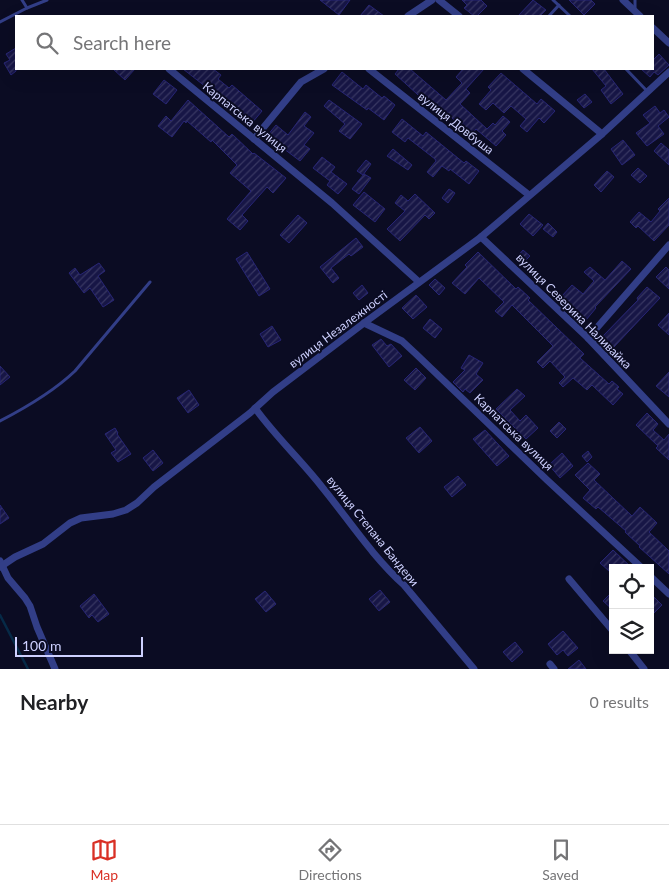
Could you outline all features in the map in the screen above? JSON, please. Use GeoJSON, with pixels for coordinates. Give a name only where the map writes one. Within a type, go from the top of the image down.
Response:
{"type":"FeatureCollection","features":[{"type":"Feature","properties":{"kind":"street"},"geometry":{"type":"LineString","coordinates":[[410,15],[432,0]]}},
{"type":"Feature","properties":{"kind":"street"},"geometry":{"type":"LineString","coordinates":[[439,0],[458,15]]}},
{"type":"Feature","properties":{"kind":"street"},"geometry":{"type":"LineString","coordinates":[[623,0],[638,14]]}},
{"type":"Feature","properties":{"kind":"street"},"geometry":{"type":"LineString","coordinates":[[654,29],[669,43]]}},
{"type":"Feature","properties":{"kind":"street","name":"Карпатська вулиця"},"geometry":{"type":"LineString","coordinates":[[170,70],[332,202],[419,282]]}},
{"type":"Feature","properties":{"kind":"street"},"geometry":{"type":"LineString","coordinates":[[254,139],[300,82],[322,70]]}},
{"type":"Feature","properties":{"kind":"street","name":"вулиця Довбуша"},"geometry":{"type":"LineString","coordinates":[[370,70],[529,195]]}},
{"type":"Feature","properties":{"kind":"street"},"geometry":{"type":"LineString","coordinates":[[524,70],[602,134]]}},
{"type":"Feature","properties":{"kind":"street","name":"вулиця Незалежності"},"geometry":{"type":"LineString","coordinates":[[1,564],[42,544],[70,523],[82,518],[113,514],[126,510],[137,503],[154,487],[364,323],[481,237],[602,134],[669,72]]}},
{"type":"Feature","properties":{"kind":"street","name":"вулиця Северина Наливайка"},"geometry":{"type":"LineString","coordinates":[[481,237],[588,338],[669,424]]}},
{"type":"Feature","properties":{"kind":"street"},"geometry":{"type":"LineString","coordinates":[[588,338],[669,245]]}},
{"type":"Feature","properties":{"kind":"street","name":"Карпатська вулиця"},"geometry":{"type":"LineString","coordinates":[[364,323],[402,341],[638,564]]}},
{"type":"Feature","properties":{"kind":"street","name":"вулиця Степана Бандери"},"geometry":{"type":"LineString","coordinates":[[255,408],[302,461],[336,507],[474,669]]}},
{"type":"Feature","properties":{"kind":"street"},"geometry":{"type":"LineString","coordinates":[[1,564],[8,578],[26,598],[55,669]]}},
{"type":"Feature","properties":{"kind":"street"},"geometry":{"type":"LineString","coordinates":[[569,579],[609,626]]}},
{"type":"Feature","properties":{"kind":"street"},"geometry":{"type":"LineString","coordinates":[[654,580],[669,594]]}},
{"type":"Feature","properties":{"kind":"street"},"geometry":{"type":"LineString","coordinates":[[632,654],[644,669]]}},
{"type":"Feature","properties":{"kind":"lane"},"geometry":{"type":"LineString","coordinates":[[22,0],[27,8]]}},
{"type":"Feature","properties":{"kind":"lane"},"geometry":{"type":"LineString","coordinates":[[0,22],[48,0]]}},
{"type":"Feature","properties":{"kind":"lane"},"geometry":{"type":"LineString","coordinates":[[553,0],[569,15]]}},
{"type":"Feature","properties":{"kind":"lane"},"geometry":{"type":"LineString","coordinates":[[635,0],[638,14]]}},
{"type":"Feature","properties":{"kind":"lane"},"geometry":{"type":"LineString","coordinates":[[550,15],[559,5]]}},
{"type":"Feature","properties":{"kind":"lane"},"geometry":{"type":"LineString","coordinates":[[627,70],[648,91]]}},
{"type":"Feature","properties":{"kind":"lane"},"geometry":{"type":"LineString","coordinates":[[0,421],[40,399],[62,384],[150,282]]}},
{"type":"Feature","properties":{"kind":"building"},"geometry":{"type":"Polygon","coordinates":[[[320,0],[350,0],[339,15],[320,0]]]}},
{"type":"Feature","properties":{"kind":"building"},"geometry":{"type":"Polygon","coordinates":[[[462,0],[481,0],[487,6],[478,15],[473,15],[464,8],[467,5],[462,0]]]}},
{"type":"Feature","properties":{"kind":"building"},"geometry":{"type":"Polygon","coordinates":[[[533,0],[546,10],[541,15],[519,15],[533,0]]]}},
{"type":"Feature","properties":{"kind":"building"},"geometry":{"type":"Polygon","coordinates":[[[569,0],[591,0],[595,4],[584,15],[569,0]]]}},
{"type":"Feature","properties":{"kind":"building"},"geometry":{"type":"Polygon","coordinates":[[[369,5],[383,15],[361,15],[369,5]]]}},
{"type":"Feature","properties":{"kind":"building"},"geometry":{"type":"Polygon","coordinates":[[[15,49],[16,71],[11,75],[4,63],[10,60],[6,54],[15,49]]]}},
{"type":"Feature","properties":{"kind":"building"},"geometry":{"type":"Polygon","coordinates":[[[659,54],[669,65],[658,75],[654,72],[650,77],[642,70],[654,70],[654,59],[659,54]]]}},
{"type":"Feature","properties":{"kind":"building"},"geometry":{"type":"Polygon","coordinates":[[[114,70],[134,70],[125,80],[114,70]]]}},
{"type":"Feature","properties":{"kind":"building"},"geometry":{"type":"Polygon","coordinates":[[[184,70],[214,70],[221,75],[218,79],[229,88],[232,85],[262,111],[252,123],[184,70]]]}},
{"type":"Feature","properties":{"kind":"building"},"geometry":{"type":"Polygon","coordinates":[[[398,70],[411,70],[446,100],[462,83],[456,77],[462,70],[483,70],[466,89],[470,93],[460,104],[487,129],[493,123],[495,125],[503,116],[510,122],[502,131],[506,135],[496,146],[476,129],[471,135],[432,100],[428,104],[395,74],[398,70]]]}},
{"type":"Feature","properties":{"kind":"building"},"geometry":{"type":"Polygon","coordinates":[[[593,70],[605,70],[623,94],[611,104],[601,90],[606,86],[593,70]]]}},
{"type":"Feature","properties":{"kind":"building"},"geometry":{"type":"Polygon","coordinates":[[[342,72],[363,89],[366,85],[382,98],[384,96],[395,105],[384,120],[332,85],[342,72]]]}},
{"type":"Feature","properties":{"kind":"building"},"geometry":{"type":"Polygon","coordinates":[[[501,73],[537,104],[541,99],[555,111],[544,123],[539,118],[527,132],[520,126],[526,119],[511,106],[504,113],[493,103],[486,110],[479,104],[491,90],[488,87],[501,73]]]}},
{"type":"Feature","properties":{"kind":"building"},"geometry":{"type":"Polygon","coordinates":[[[164,80],[177,90],[166,104],[153,94],[164,80]]]}},
{"type":"Feature","properties":{"kind":"building"},"geometry":{"type":"Polygon","coordinates":[[[585,94],[592,102],[584,108],[577,100],[585,94]]]}},
{"type":"Feature","properties":{"kind":"building"},"geometry":{"type":"Polygon","coordinates":[[[188,100],[229,137],[232,134],[253,154],[286,178],[273,193],[267,187],[242,215],[248,221],[240,230],[227,219],[251,191],[230,173],[237,165],[212,140],[211,142],[187,121],[186,123],[184,121],[172,137],[158,126],[166,116],[171,121],[188,100]]]}},
{"type":"Feature","properties":{"kind":"building"},"geometry":{"type":"Polygon","coordinates":[[[329,100],[362,124],[350,139],[339,131],[345,124],[324,106],[329,100]]]}},
{"type":"Feature","properties":{"kind":"building"},"geometry":{"type":"Polygon","coordinates":[[[655,106],[660,113],[664,110],[669,117],[658,126],[664,134],[647,146],[636,133],[650,123],[643,115],[655,106]]]}},
{"type":"Feature","properties":{"kind":"building"},"geometry":{"type":"Polygon","coordinates":[[[305,112],[311,117],[304,126],[314,133],[304,145],[310,149],[300,161],[267,136],[276,125],[288,135],[305,112]]]}},
{"type":"Feature","properties":{"kind":"building"},"geometry":{"type":"Polygon","coordinates":[[[402,119],[423,136],[426,132],[464,163],[466,161],[479,171],[469,184],[450,169],[449,171],[442,166],[433,177],[427,172],[436,161],[435,159],[408,138],[405,142],[392,132],[402,119]]]}},
{"type":"Feature","properties":{"kind":"building"},"geometry":{"type":"Polygon","coordinates":[[[623,140],[635,155],[622,165],[611,149],[623,140]]]}},
{"type":"Feature","properties":{"kind":"building"},"geometry":{"type":"Polygon","coordinates":[[[661,143],[669,150],[669,165],[654,151],[661,143]]]}},
{"type":"Feature","properties":{"kind":"building"},"geometry":{"type":"Polygon","coordinates":[[[393,149],[412,165],[408,170],[387,156],[393,149]]]}},
{"type":"Feature","properties":{"kind":"building"},"geometry":{"type":"Polygon","coordinates":[[[322,157],[335,167],[331,172],[347,184],[338,194],[327,185],[330,181],[313,168],[322,157]]]}},
{"type":"Feature","properties":{"kind":"building"},"geometry":{"type":"Polygon","coordinates":[[[366,160],[371,164],[363,175],[357,171],[366,160]]]}},
{"type":"Feature","properties":{"kind":"building"},"geometry":{"type":"Polygon","coordinates":[[[638,168],[647,176],[640,183],[631,175],[638,168]]]}},
{"type":"Feature","properties":{"kind":"building"},"geometry":{"type":"Polygon","coordinates":[[[607,171],[614,177],[601,192],[594,185],[607,171]]]}},
{"type":"Feature","properties":{"kind":"building"},"geometry":{"type":"Polygon","coordinates":[[[364,174],[371,178],[359,194],[352,189],[364,174]]]}},
{"type":"Feature","properties":{"kind":"building"},"geometry":{"type":"Polygon","coordinates":[[[449,189],[455,193],[448,203],[442,198],[449,189]]]}},
{"type":"Feature","properties":{"kind":"building"},"geometry":{"type":"Polygon","coordinates":[[[364,192],[385,209],[375,222],[353,205],[364,192]]]}},
{"type":"Feature","properties":{"kind":"building"},"geometry":{"type":"Polygon","coordinates":[[[415,194],[435,213],[429,219],[425,215],[400,241],[387,229],[405,211],[395,203],[401,195],[408,201],[415,194]]]}},
{"type":"Feature","properties":{"kind":"building"},"geometry":{"type":"Polygon","coordinates":[[[669,198],[669,225],[654,241],[638,226],[636,228],[630,222],[639,212],[651,222],[660,211],[658,209],[669,198]]]}},
{"type":"Feature","properties":{"kind":"building"},"geometry":{"type":"Polygon","coordinates":[[[529,214],[543,225],[533,236],[520,224],[529,214]]]}},
{"type":"Feature","properties":{"kind":"building"},"geometry":{"type":"Polygon","coordinates":[[[298,215],[307,223],[289,243],[280,235],[298,215]]]}},
{"type":"Feature","properties":{"kind":"building"},"geometry":{"type":"Polygon","coordinates":[[[548,223],[557,232],[553,237],[543,229],[548,223]]]}},
{"type":"Feature","properties":{"kind":"building"},"geometry":{"type":"Polygon","coordinates":[[[356,238],[363,247],[351,256],[349,254],[331,268],[339,278],[333,283],[320,267],[356,238]]]}},
{"type":"Feature","properties":{"kind":"building"},"geometry":{"type":"Polygon","coordinates":[[[523,250],[530,256],[522,264],[515,259],[523,250]]]}},
{"type":"Feature","properties":{"kind":"building"},"geometry":{"type":"Polygon","coordinates":[[[247,252],[270,289],[259,296],[236,259],[247,252]]]}},
{"type":"Feature","properties":{"kind":"building"},"geometry":{"type":"Polygon","coordinates":[[[478,252],[516,289],[518,287],[530,298],[528,300],[584,354],[580,358],[609,384],[612,381],[619,387],[617,389],[623,394],[613,405],[592,385],[587,390],[573,378],[563,387],[559,383],[565,377],[550,361],[543,368],[537,362],[553,346],[512,305],[502,317],[495,311],[504,302],[479,278],[465,294],[452,283],[467,267],[465,265],[478,252]]]}},
{"type":"Feature","properties":{"kind":"building"},"geometry":{"type":"Polygon","coordinates":[[[622,261],[631,269],[595,307],[586,320],[561,297],[572,285],[583,294],[594,281],[584,272],[590,267],[605,280],[622,261]]]}},
{"type":"Feature","properties":{"kind":"building"},"geometry":{"type":"Polygon","coordinates":[[[99,263],[105,271],[98,276],[114,300],[103,307],[90,288],[84,293],[69,273],[75,268],[80,275],[99,263]]]}},
{"type":"Feature","properties":{"kind":"building"},"geometry":{"type":"Polygon","coordinates":[[[666,267],[669,270],[669,289],[656,277],[666,267]]]}},
{"type":"Feature","properties":{"kind":"building"},"geometry":{"type":"Polygon","coordinates":[[[435,279],[445,288],[439,295],[429,285],[435,279]]]}},
{"type":"Feature","properties":{"kind":"building"},"geometry":{"type":"Polygon","coordinates":[[[362,285],[368,293],[359,300],[353,293],[362,285]]]}},
{"type":"Feature","properties":{"kind":"building"},"geometry":{"type":"Polygon","coordinates":[[[647,287],[660,298],[613,348],[602,337],[638,300],[637,298],[647,287]]]}},
{"type":"Feature","properties":{"kind":"building"},"geometry":{"type":"Polygon","coordinates":[[[416,295],[427,307],[413,319],[402,308],[416,295]]]}},
{"type":"Feature","properties":{"kind":"building"},"geometry":{"type":"Polygon","coordinates":[[[669,313],[669,335],[658,325],[669,313]]]}},
{"type":"Feature","properties":{"kind":"building"},"geometry":{"type":"Polygon","coordinates":[[[430,319],[442,329],[435,338],[423,328],[430,319]]]}},
{"type":"Feature","properties":{"kind":"building"},"geometry":{"type":"Polygon","coordinates":[[[272,326],[281,340],[268,347],[260,334],[272,326]]]}},
{"type":"Feature","properties":{"kind":"building"},"geometry":{"type":"Polygon","coordinates":[[[381,339],[387,346],[391,344],[402,356],[389,367],[372,345],[381,339]]]}},
{"type":"Feature","properties":{"kind":"building"},"geometry":{"type":"Polygon","coordinates":[[[469,355],[483,363],[476,374],[483,380],[470,393],[465,389],[463,392],[453,382],[465,370],[461,368],[469,355]]]}},
{"type":"Feature","properties":{"kind":"building"},"geometry":{"type":"Polygon","coordinates":[[[0,366],[10,377],[0,385],[0,366]]]}},
{"type":"Feature","properties":{"kind":"building"},"geometry":{"type":"Polygon","coordinates":[[[416,368],[426,378],[415,390],[404,380],[416,368]]]}},
{"type":"Feature","properties":{"kind":"building"},"geometry":{"type":"Polygon","coordinates":[[[669,372],[669,397],[656,386],[669,372]]]}},
{"type":"Feature","properties":{"kind":"building"},"geometry":{"type":"Polygon","coordinates":[[[517,389],[525,396],[510,410],[520,421],[526,415],[538,428],[526,439],[496,409],[517,389]]]}},
{"type":"Feature","properties":{"kind":"building"},"geometry":{"type":"Polygon","coordinates":[[[189,390],[199,405],[188,413],[177,398],[189,390]]]}},
{"type":"Feature","properties":{"kind":"building"},"geometry":{"type":"Polygon","coordinates":[[[647,413],[658,424],[653,430],[664,440],[669,434],[669,460],[656,448],[658,446],[636,425],[647,413]]]}},
{"type":"Feature","properties":{"kind":"building"},"geometry":{"type":"Polygon","coordinates":[[[559,422],[566,429],[557,438],[550,431],[559,422]]]}},
{"type":"Feature","properties":{"kind":"building"},"geometry":{"type":"Polygon","coordinates":[[[420,427],[432,441],[419,453],[406,438],[420,427]]]}},
{"type":"Feature","properties":{"kind":"building"},"geometry":{"type":"Polygon","coordinates":[[[115,428],[131,454],[118,462],[111,453],[116,450],[105,434],[115,428]]]}},
{"type":"Feature","properties":{"kind":"building"},"geometry":{"type":"Polygon","coordinates":[[[485,430],[509,456],[497,466],[473,439],[485,430]]]}},
{"type":"Feature","properties":{"kind":"building"},"geometry":{"type":"Polygon","coordinates":[[[153,450],[163,463],[153,471],[143,458],[153,450]]]}},
{"type":"Feature","properties":{"kind":"building"},"geometry":{"type":"Polygon","coordinates":[[[588,451],[592,457],[587,462],[582,456],[588,451]]]}},
{"type":"Feature","properties":{"kind":"building"},"geometry":{"type":"Polygon","coordinates":[[[562,453],[573,466],[560,478],[549,465],[562,453]]]}},
{"type":"Feature","properties":{"kind":"building"},"geometry":{"type":"Polygon","coordinates":[[[588,463],[600,474],[594,480],[632,516],[640,507],[657,523],[649,532],[669,551],[669,574],[639,547],[626,531],[598,507],[596,509],[583,498],[590,490],[575,475],[588,463]]]}},
{"type":"Feature","properties":{"kind":"building"},"geometry":{"type":"Polygon","coordinates":[[[458,476],[466,485],[452,497],[444,487],[458,476]]]}},
{"type":"Feature","properties":{"kind":"building"},"geometry":{"type":"Polygon","coordinates":[[[0,505],[9,518],[0,524],[0,505]]]}},
{"type":"Feature","properties":{"kind":"building"},"geometry":{"type":"Polygon","coordinates":[[[613,550],[628,564],[609,564],[609,571],[600,563],[613,550]]]}},
{"type":"Feature","properties":{"kind":"building"},"geometry":{"type":"Polygon","coordinates":[[[380,590],[390,602],[379,611],[369,599],[380,590]]]}},
{"type":"Feature","properties":{"kind":"building"},"geometry":{"type":"Polygon","coordinates":[[[265,591],[276,604],[266,612],[255,599],[265,591]]]}},
{"type":"Feature","properties":{"kind":"building"},"geometry":{"type":"Polygon","coordinates":[[[94,594],[109,614],[98,622],[92,615],[89,618],[80,606],[94,594]]]}},
{"type":"Feature","properties":{"kind":"building"},"geometry":{"type":"Polygon","coordinates":[[[609,595],[609,606],[603,601],[609,595]]]}},
{"type":"Feature","properties":{"kind":"building"},"geometry":{"type":"Polygon","coordinates":[[[654,597],[662,605],[654,613],[654,597]]]}},
{"type":"Feature","properties":{"kind":"building"},"geometry":{"type":"Polygon","coordinates":[[[563,631],[578,648],[568,656],[563,650],[557,655],[548,644],[563,631]]]}},
{"type":"Feature","properties":{"kind":"building"},"geometry":{"type":"Polygon","coordinates":[[[515,642],[523,652],[512,662],[503,652],[515,642]]]}},
{"type":"Feature","properties":{"kind":"building"},"geometry":{"type":"Polygon","coordinates":[[[579,660],[586,669],[568,669],[579,660]]]}},
{"type":"Feature","properties":{"kind":"waterway"},"geometry":{"type":"LineString","coordinates":[[0,615],[28,669]]}}]}
